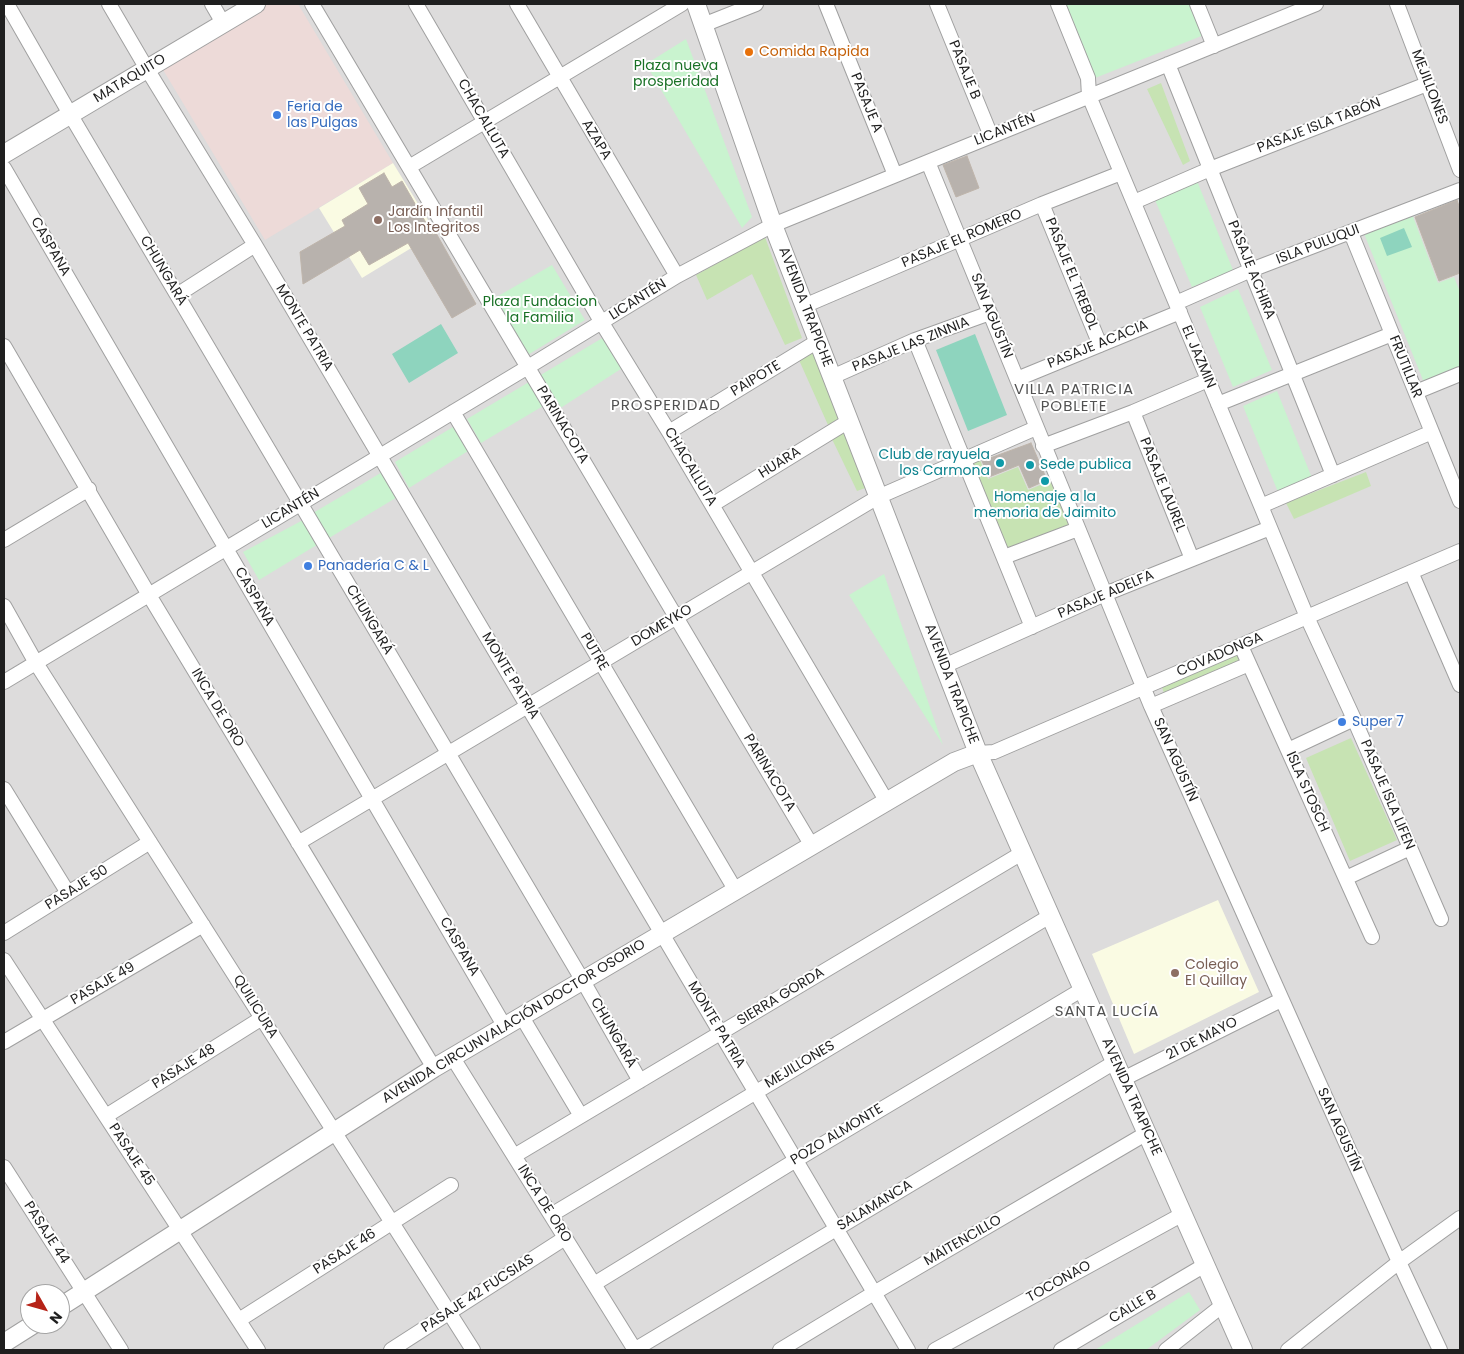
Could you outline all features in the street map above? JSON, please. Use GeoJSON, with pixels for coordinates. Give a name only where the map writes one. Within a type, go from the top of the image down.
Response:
{"type":"FeatureCollection","features":[{"type":"Feature","properties":{"kind":"street","name":"CHUNGARÁ"},"geometry":{"type":"LineString","coordinates":[[7,4],[70,114],[583,981],[640,1081]]}},
{"type":"Feature","properties":{"kind":"street","name":"MONTE PATRIA"},"geometry":{"type":"LineString","coordinates":[[109,4],[255,245],[908,1350]]}},
{"type":"Feature","properties":{"kind":"street"},"geometry":{"type":"LineString","coordinates":[[212,4],[224,23]]}},
{"type":"Feature","properties":{"kind":"street","name":"MATAQUITO"},"geometry":{"type":"LineString","coordinates":[[4,154],[256,4]]}},
{"type":"Feature","properties":{"kind":"street","name":"PARINACOTA"},"geometry":{"type":"LineString","coordinates":[[312,4],[812,846]]}},
{"type":"Feature","properties":{"kind":"street","name":"CHACALLUTA"},"geometry":{"type":"LineString","coordinates":[[416,4],[602,323],[669,432],[887,802]]}},
{"type":"Feature","properties":{"kind":"street","name":"AZAPA"},"geometry":{"type":"LineString","coordinates":[[518,4],[677,276]]}},
{"type":"Feature","properties":{"kind":"street"},"geometry":{"type":"LineString","coordinates":[[409,167],[682,4]]}},
{"type":"Feature","properties":{"kind":"street","name":"AVENIDA TRAPICHE"},"geometry":{"type":"LineString","coordinates":[[696,4],[772,225],[978,753],[1243,1350]]}},
{"type":"Feature","properties":{"kind":"street"},"geometry":{"type":"LineString","coordinates":[[703,25],[756,4]]}},
{"type":"Feature","properties":{"kind":"street","name":"PASAJE A"},"geometry":{"type":"LineString","coordinates":[[826,4],[895,175]]}},
{"type":"Feature","properties":{"kind":"street","name":"PASAJE B"},"geometry":{"type":"LineString","coordinates":[[937,4],[991,136]]}},
{"type":"Feature","properties":{"kind":"street","name":"EL JAZMIN"},"geometry":{"type":"LineString","coordinates":[[1058,4],[1088,78],[1089,96],[1307,617]]}},
{"type":"Feature","properties":{"kind":"street"},"geometry":{"type":"LineString","coordinates":[[1197,4],[1214,46]]}},
{"type":"Feature","properties":{"kind":"street","name":"MEJILLONES"},"geometry":{"type":"LineString","coordinates":[[1397,4],[1460,170]]}},
{"type":"Feature","properties":{"kind":"street","name":"LICANTÉN"},"geometry":{"type":"LineString","coordinates":[[4,682],[602,323],[677,276],[772,225],[1214,46],[1306,5]]}},
{"type":"Feature","properties":{"kind":"street","name":"PASAJE ACHIRA"},"geometry":{"type":"LineString","coordinates":[[1168,64],[1334,475]]}},
{"type":"Feature","properties":{"kind":"street","name":"PASAJE ISLA TABÓN"},"geometry":{"type":"LineString","coordinates":[[1134,202],[1210,169],[1427,84]]}},
{"type":"Feature","properties":{"kind":"street","name":"SAN AGUSTÍN"},"geometry":{"type":"LineString","coordinates":[[928,162],[1143,688],[1398,1262],[1440,1350]]}},
{"type":"Feature","properties":{"kind":"street","name":"CASPANA"},"geometry":{"type":"LineString","coordinates":[[4,168],[505,1027]]}},
{"type":"Feature","properties":{"kind":"street","name":"PASAJE EL ROMERO"},"geometry":{"type":"LineString","coordinates":[[804,306],[1042,204],[1121,173]]}},
{"type":"Feature","properties":{"kind":"street","name":"ISLA PULUQUI"},"geometry":{"type":"LineString","coordinates":[[1178,308],[1251,270],[1460,190]]}},
{"type":"Feature","properties":{"kind":"street","name":"PASAJE EL TREBOL"},"geometry":{"type":"LineString","coordinates":[[1042,204],[1100,345]]}},
{"type":"Feature","properties":{"kind":"street","name":"FRUTILLAR"},"geometry":{"type":"LineString","coordinates":[[1351,233],[1460,501]]}},
{"type":"Feature","properties":{"kind":"street"},"geometry":{"type":"LineString","coordinates":[[177,295],[255,245]]}},
{"type":"Feature","properties":{"kind":"street","name":"PASAJE ACACIA"},"geometry":{"type":"LineString","coordinates":[[1017,379],[1100,345],[1178,308]]}},
{"type":"Feature","properties":{"kind":"street","name":"PASAJE LAS ZINNIA"},"geometry":{"type":"LineString","coordinates":[[832,377],[915,340],[990,313]]}},
{"type":"Feature","properties":{"kind":"street"},"geometry":{"type":"LineString","coordinates":[[1218,404],[1392,334]]}},
{"type":"Feature","properties":{"kind":"street"},"geometry":{"type":"LineString","coordinates":[[915,340],[1032,627]]}},
{"type":"Feature","properties":{"kind":"street","name":"PAIPOTE"},"geometry":{"type":"LineString","coordinates":[[669,432],[818,341]]}},
{"type":"Feature","properties":{"kind":"street","name":"INCA DE ORO"},"geometry":{"type":"LineString","coordinates":[[4,346],[150,595],[434,1068]]}},
{"type":"Feature","properties":{"kind":"street"},"geometry":{"type":"LineString","coordinates":[[1416,392],[1460,374]]}},
{"type":"Feature","properties":{"kind":"street"},"geometry":{"type":"LineString","coordinates":[[1043,446],[1133,412],[1208,380]]}},
{"type":"Feature","properties":{"kind":"street","name":"PUTRE"},"geometry":{"type":"LineString","coordinates":[[453,412],[736,891]]}},
{"type":"Feature","properties":{"kind":"street","name":"PASAJE LAUREL"},"geometry":{"type":"LineString","coordinates":[[1133,412],[1192,559]]}},
{"type":"Feature","properties":{"kind":"street","name":"HUARA"},"geometry":{"type":"LineString","coordinates":[[712,505],[849,421]]}},
{"type":"Feature","properties":{"kind":"street","name":"DOMEYKO"},"geometry":{"type":"LineString","coordinates":[[298,843],[878,497],[1036,428]]}},
{"type":"Feature","properties":{"kind":"street"},"geometry":{"type":"LineString","coordinates":[[1260,506],[1432,432]]}},
{"type":"Feature","properties":{"kind":"street"},"geometry":{"type":"LineString","coordinates":[[4,540],[89,489]]}},
{"type":"Feature","properties":{"kind":"street","name":"PASAJE ADELFA"},"geometry":{"type":"LineString","coordinates":[[944,666],[1105,594],[1270,528]]}},
{"type":"Feature","properties":{"kind":"street"},"geometry":{"type":"LineString","coordinates":[[1004,557],[1078,529]]}},
{"type":"Feature","properties":{"kind":"street","name":"COVADONGA"},"geometry":{"type":"LineString","coordinates":[[978,753],[994,752],[1460,551]]}},
{"type":"Feature","properties":{"kind":"street"},"geometry":{"type":"LineString","coordinates":[[1411,572],[1460,685]]}},
{"type":"Feature","properties":{"kind":"street","name":"QUILICURA"},"geometry":{"type":"LineString","coordinates":[[4,606],[36,663],[473,1350]]}},
{"type":"Feature","properties":{"kind":"street","name":"PASAJE ISLA LIFEN"},"geometry":{"type":"LineString","coordinates":[[1307,617],[1354,719],[1441,919]]}},
{"type":"Feature","properties":{"kind":"street","name":"ISLA STOSCH"},"geometry":{"type":"LineString","coordinates":[[1241,646],[1372,937]]}},
{"type":"Feature","properties":{"kind":"street"},"geometry":{"type":"LineString","coordinates":[[1151,706],[1249,664]]}},
{"type":"Feature","properties":{"kind":"street"},"geometry":{"type":"LineString","coordinates":[[1288,750],[1354,719]]}},
{"type":"Feature","properties":{"kind":"street","name":"AVENIDA CIRCUNVALACIÓN DOCTOR OSORIO"},"geometry":{"type":"LineString","coordinates":[[70,1301],[434,1068],[954,762],[978,753]]}},
{"type":"Feature","properties":{"kind":"street"},"geometry":{"type":"LineString","coordinates":[[4,789],[68,893]]}},
{"type":"Feature","properties":{"kind":"street","name":"PASAJE 50"},"geometry":{"type":"LineString","coordinates":[[4,934],[150,842]]}},
{"type":"Feature","properties":{"kind":"street"},"geometry":{"type":"LineString","coordinates":[[1346,878],[1410,848]]}},
{"type":"Feature","properties":{"kind":"street","name":"SIERRA GORDA"},"geometry":{"type":"LineString","coordinates":[[514,1156],[1022,853]]}},
{"type":"Feature","properties":{"kind":"street","name":"MEJILLONES"},"geometry":{"type":"LineString","coordinates":[[551,1215],[1050,916]]}},
{"type":"Feature","properties":{"kind":"street","name":"PASAJE 49"},"geometry":{"type":"LineString","coordinates":[[4,1042],[203,925]]}},
{"type":"Feature","properties":{"kind":"street","name":"PASAJE 45"},"geometry":{"type":"LineString","coordinates":[[4,960],[258,1350]]}},
{"type":"Feature","properties":{"kind":"street","name":"POZO ALMONTE"},"geometry":{"type":"LineString","coordinates":[[594,1284],[796,1160],[1083,989]]}},
{"type":"Feature","properties":{"kind":"street","name":"21 DE MAYO"},"geometry":{"type":"LineString","coordinates":[[1123,1079],[1281,1000]]}},
{"type":"Feature","properties":{"kind":"street"},"geometry":{"type":"LineString","coordinates":[[522,1017],[581,1116]]}},
{"type":"Feature","properties":{"kind":"street","name":"PASAJE 48"},"geometry":{"type":"LineString","coordinates":[[106,1116],[262,1018]]}},
{"type":"Feature","properties":{"kind":"street","name":"INCA DE ORO"},"geometry":{"type":"LineString","coordinates":[[453,1058],[634,1350]]}},
{"type":"Feature","properties":{"kind":"street","name":"SALAMANCA"},"geometry":{"type":"LineString","coordinates":[[634,1350],[1116,1062]]}},
{"type":"Feature","properties":{"kind":"street","name":"MAITENCILLO"},"geometry":{"type":"LineString","coordinates":[[780,1350],[1147,1133]]}},
{"type":"Feature","properties":{"kind":"street","name":"PASAJE 44"},"geometry":{"type":"LineString","coordinates":[[4,1167],[9,1185],[84,1292],[121,1350]]}},
{"type":"Feature","properties":{"kind":"street","name":"PASAJE 46"},"geometry":{"type":"LineString","coordinates":[[239,1320],[452,1185]]}},
{"type":"Feature","properties":{"kind":"street","name":"TOCONAO"},"geometry":{"type":"LineString","coordinates":[[935,1350],[1183,1214]]}},
{"type":"Feature","properties":{"kind":"street"},"geometry":{"type":"LineString","coordinates":[[1288,1350],[1398,1262],[1460,1218]]}},
{"type":"Feature","properties":{"kind":"street","name":"PASAJE 42 FUCSIAS"},"geometry":{"type":"LineString","coordinates":[[392,1350],[565,1238]]}},
{"type":"Feature","properties":{"kind":"street","name":"CALLE B"},"geometry":{"type":"LineString","coordinates":[[1060,1350],[1205,1265]]}},
{"type":"Feature","properties":{"kind":"street"},"geometry":{"type":"LineString","coordinates":[[1166,1350],[1223,1305]]}},
{"type":"Feature","properties":{"kind":"street"},"geometry":{"type":"LineString","coordinates":[[4,1343],[20,1333]]}},
{"type":"Feature","properties":{"kind":"shaded area"},"geometry":{"type":"Polygon","coordinates":[[[4,4],[1460,4],[1460,1350],[4,1350],[4,4]]]}},
{"type":"Feature","properties":{"kind":"shaded area","name":"Feria de las Pulgas"},"geometry":{"type":"Polygon","coordinates":[[[267,4],[298,4],[393,163],[265,240],[162,68],[267,4]]]}},
{"type":"Feature","properties":{"kind":"shaded area","name":"Jardín Infantil Los Integritos"},"geometry":{"type":"Polygon","coordinates":[[[393,163],[436,233],[362,278],[319,208],[393,163]]]}},
{"type":"Feature","properties":{"kind":"shaded area","name":"Colegio El Quillay"},"geometry":{"type":"Polygon","coordinates":[[[1218,900],[1259,992],[1134,1054],[1092,954],[1218,900]]]}},
{"type":"Feature","properties":{"kind":"green space"},"geometry":{"type":"Polygon","coordinates":[[[1064,4],[1192,4],[1204,35],[1095,78],[1064,4]]]}},
{"type":"Feature","properties":{"kind":"green space","name":"Plaza nueva prosperidad"},"geometry":{"type":"Polygon","coordinates":[[[686,39],[752,217],[742,228],[646,64],[686,39]]]}},
{"type":"Feature","properties":{"kind":"green space"},"geometry":{"type":"Polygon","coordinates":[[[1161,83],[1190,161],[1183,165],[1147,89],[1161,83]]]}},
{"type":"Feature","properties":{"kind":"green space"},"geometry":{"type":"Polygon","coordinates":[[[1197,181],[1233,270],[1192,287],[1155,200],[1197,181]]]}},
{"type":"Feature","properties":{"kind":"green space"},"geometry":{"type":"Polygon","coordinates":[[[1412,214],[1438,283],[1454,277],[1460,292],[1460,371],[1425,385],[1363,231],[1412,214]]]}},
{"type":"Feature","properties":{"kind":"green space"},"geometry":{"type":"Polygon","coordinates":[[[1404,228],[1412,247],[1387,256],[1380,238],[1404,228]]]}},
{"type":"Feature","properties":{"kind":"green space"},"geometry":{"type":"Polygon","coordinates":[[[765,237],[802,338],[785,345],[752,274],[707,300],[696,275],[765,237]]]}},
{"type":"Feature","properties":{"kind":"green space","name":"Plaza Fundacion la Familia"},"geometry":{"type":"Polygon","coordinates":[[[552,265],[585,320],[526,356],[493,299],[552,265]]]}},
{"type":"Feature","properties":{"kind":"green space"},"geometry":{"type":"Polygon","coordinates":[[[1238,289],[1272,370],[1233,387],[1200,307],[1238,289]]]}},
{"type":"Feature","properties":{"kind":"green space"},"geometry":{"type":"Polygon","coordinates":[[[441,324],[458,353],[409,383],[392,354],[441,324]]]}},
{"type":"Feature","properties":{"kind":"green space"},"geometry":{"type":"Polygon","coordinates":[[[609,334],[627,365],[559,409],[539,376],[609,334]]]}},
{"type":"Feature","properties":{"kind":"green space"},"geometry":{"type":"Polygon","coordinates":[[[975,334],[1007,415],[968,431],[936,350],[975,334]]]}},
{"type":"Feature","properties":{"kind":"green space"},"geometry":{"type":"Polygon","coordinates":[[[813,351],[840,418],[828,425],[799,360],[813,351]]]}},
{"type":"Feature","properties":{"kind":"green space"},"geometry":{"type":"Polygon","coordinates":[[[529,382],[543,406],[481,443],[467,419],[529,382]]]}},
{"type":"Feature","properties":{"kind":"green space"},"geometry":{"type":"Polygon","coordinates":[[[1277,391],[1312,478],[1278,492],[1243,406],[1277,391]]]}},
{"type":"Feature","properties":{"kind":"green space"},"geometry":{"type":"Polygon","coordinates":[[[453,427],[468,451],[409,488],[395,462],[453,427]]]}},
{"type":"Feature","properties":{"kind":"green space"},"geometry":{"type":"Polygon","coordinates":[[[844,431],[868,487],[857,491],[831,437],[844,431]]]}},
{"type":"Feature","properties":{"kind":"green space"},"geometry":{"type":"Polygon","coordinates":[[[978,455],[988,479],[1018,467],[1028,490],[1055,479],[1076,528],[1005,555],[964,460],[978,455]]]}},
{"type":"Feature","properties":{"kind":"green space"},"geometry":{"type":"Polygon","coordinates":[[[384,471],[399,496],[329,538],[313,513],[384,471]]]}},
{"type":"Feature","properties":{"kind":"green space"},"geometry":{"type":"Polygon","coordinates":[[[1366,472],[1371,486],[1294,519],[1286,503],[1366,472]]]}},
{"type":"Feature","properties":{"kind":"green space"},"geometry":{"type":"Polygon","coordinates":[[[305,519],[320,543],[259,580],[243,552],[305,519]]]}},
{"type":"Feature","properties":{"kind":"green space"},"geometry":{"type":"Polygon","coordinates":[[[884,574],[943,745],[849,595],[884,574]]]}},
{"type":"Feature","properties":{"kind":"green space"},"geometry":{"type":"Polygon","coordinates":[[[1239,650],[1243,660],[1164,693],[1160,682],[1239,650]]]}},
{"type":"Feature","properties":{"kind":"green space"},"geometry":{"type":"Polygon","coordinates":[[[1351,738],[1397,840],[1350,861],[1306,758],[1351,738]]]}},
{"type":"Feature","properties":{"kind":"green space"},"geometry":{"type":"Polygon","coordinates":[[[1189,1292],[1200,1310],[1146,1350],[1095,1350],[1189,1292]]]}},
{"type":"Feature","properties":{"kind":"building"},"geometry":{"type":"Polygon","coordinates":[[[967,156],[979,188],[956,197],[943,165],[967,156]]]}},
{"type":"Feature","properties":{"kind":"building"},"geometry":{"type":"Polygon","coordinates":[[[384,173],[392,187],[402,181],[433,235],[436,233],[476,304],[452,318],[408,243],[369,265],[360,250],[303,284],[300,252],[345,226],[342,220],[368,204],[359,188],[384,173]]]}},
{"type":"Feature","properties":{"kind":"building"},"geometry":{"type":"Polygon","coordinates":[[[1457,200],[1460,209],[1460,273],[1439,281],[1415,217],[1457,200]]]}},
{"type":"Feature","properties":{"kind":"building"},"geometry":{"type":"Polygon","coordinates":[[[1031,443],[1047,480],[1029,488],[1019,465],[989,477],[982,461],[1031,443]]]}},
{"type":"Feature","properties":{"kind":"place","name":"Comida Rapida"},"geometry":{"type":"Point","coordinates":[749,52]}},
{"type":"Feature","properties":{"kind":"place","name":"Feria de las Pulgas"},"geometry":{"type":"Point","coordinates":[277,115]}},
{"type":"Feature","properties":{"kind":"place","name":"Jardín Infantil Los Integritos"},"geometry":{"type":"Point","coordinates":[378,220]}},
{"type":"Feature","properties":{"kind":"place","name":"Club de rayuela los Carmona"},"geometry":{"type":"Point","coordinates":[1000,463]}},
{"type":"Feature","properties":{"kind":"place","name":"Sede publica"},"geometry":{"type":"Point","coordinates":[1030,465]}},
{"type":"Feature","properties":{"kind":"place","name":"Homenaje a la memoria de Jaimito"},"geometry":{"type":"Point","coordinates":[1045,481]}},
{"type":"Feature","properties":{"kind":"place","name":"Panadería C & L"},"geometry":{"type":"Point","coordinates":[308,566]}},
{"type":"Feature","properties":{"kind":"place","name":"Super 7"},"geometry":{"type":"Point","coordinates":[1342,722]}},
{"type":"Feature","properties":{"kind":"place","name":"Colegio El Quillay"},"geometry":{"type":"Point","coordinates":[1175,973]}},
{"type":"Feature","properties":{"kind":"district","name":"VILLA PATRICIA POBLETE"},"geometry":{"type":"Point","coordinates":[1074,398]}},
{"type":"Feature","properties":{"kind":"district","name":"PROSPERIDAD"},"geometry":{"type":"Point","coordinates":[666,406]}},
{"type":"Feature","properties":{"kind":"district","name":"SANTA LUCÍA"},"geometry":{"type":"Point","coordinates":[1107,1012]}}]}
